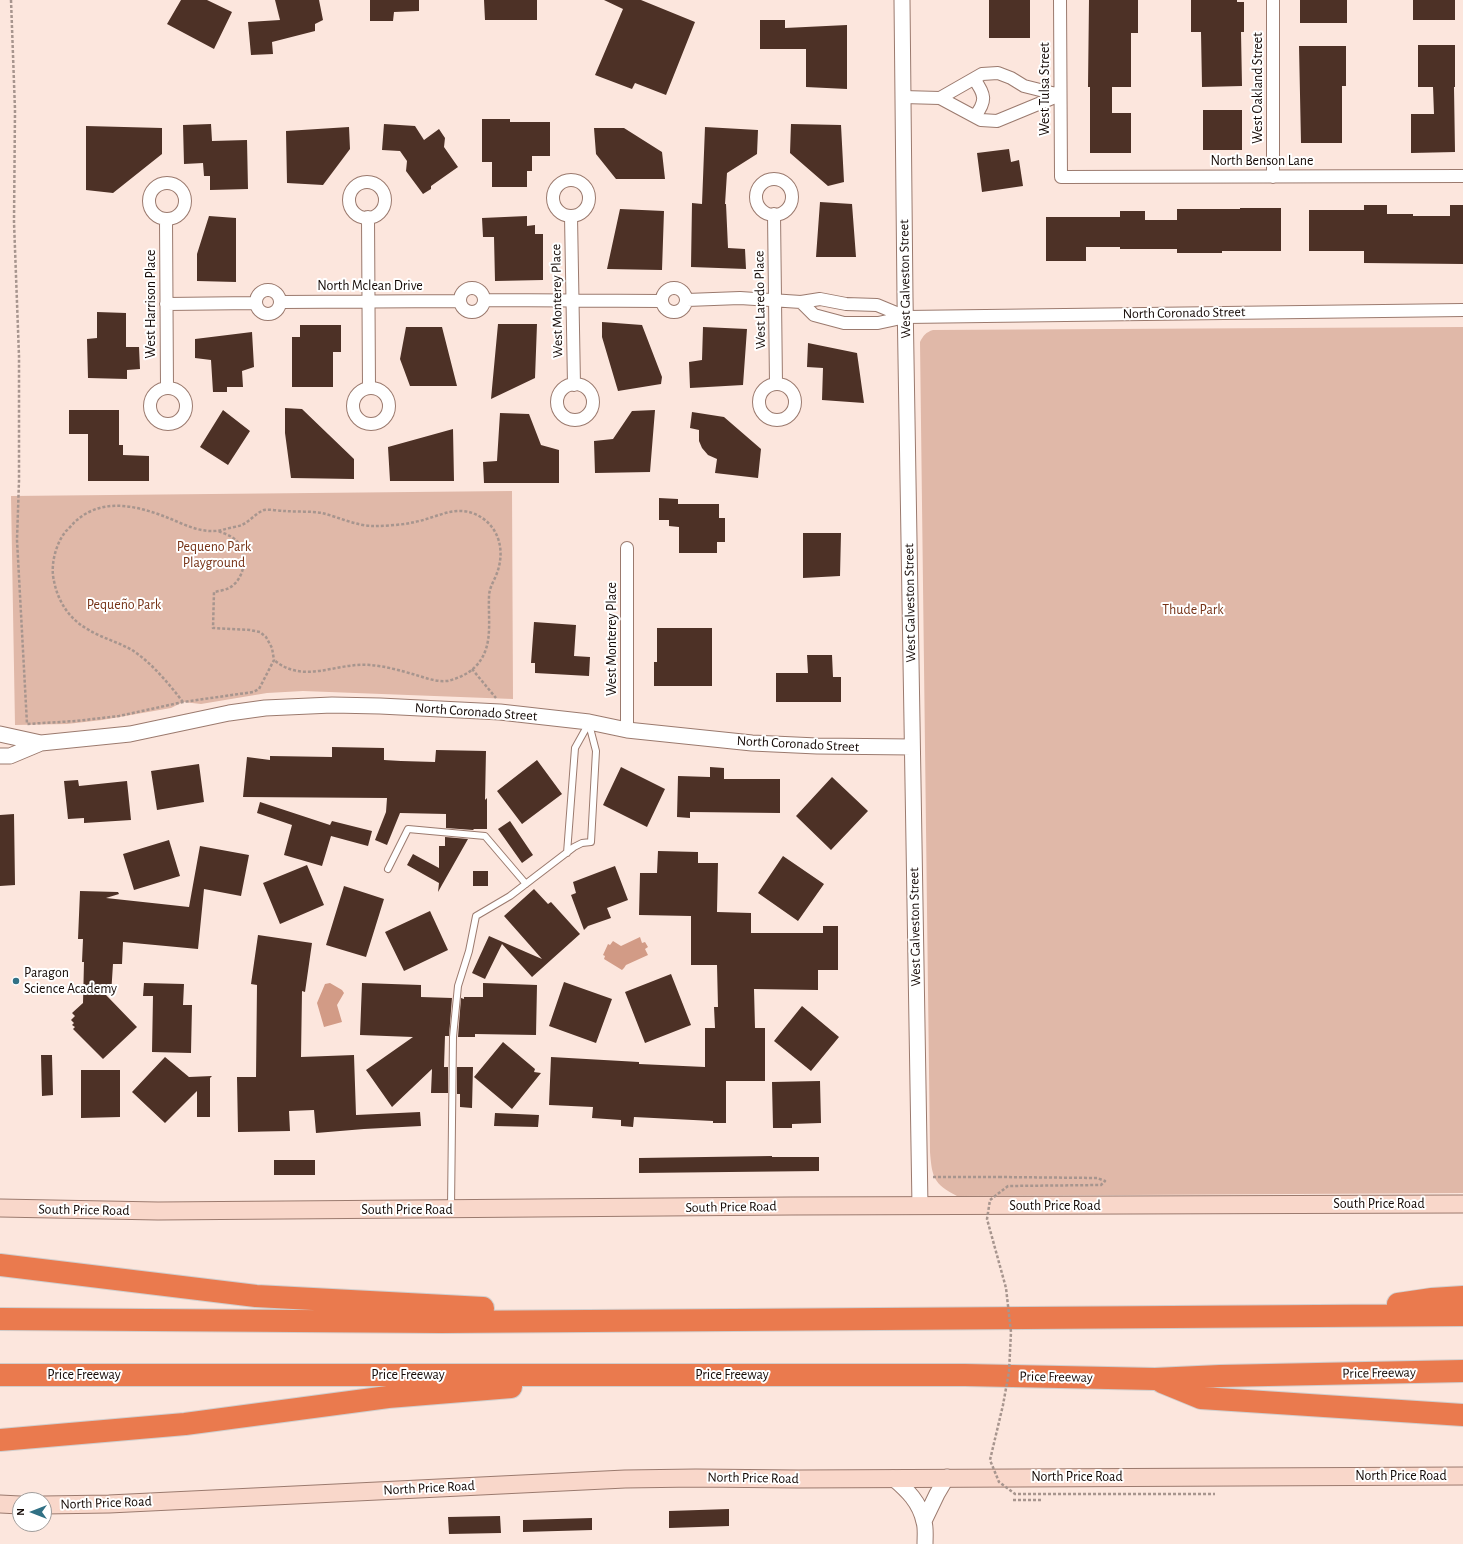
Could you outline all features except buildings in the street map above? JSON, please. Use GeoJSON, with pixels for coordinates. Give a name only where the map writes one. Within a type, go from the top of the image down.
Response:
{"type":"FeatureCollection","features":[{"type":"Feature","properties":{"kind":"highway"},"geometry":{"type":"LineString","coordinates":[[0,1265],[256,1296],[662,1320]]}},
{"type":"Feature","properties":{"kind":"highway"},"geometry":{"type":"LineString","coordinates":[[1312,1316],[1432,1299],[1463,1297]]}},
{"type":"Feature","properties":{"kind":"highway"},"geometry":{"type":"LineString","coordinates":[[0,1319],[434,1322],[1463,1315]]}},
{"type":"Feature","properties":{"kind":"highway","name":"Price Freeway"},"geometry":{"type":"LineString","coordinates":[[0,1375],[965,1375],[1155,1379],[1220,1376],[1463,1371]]}},
{"type":"Feature","properties":{"kind":"highway"},"geometry":{"type":"LineString","coordinates":[[0,1440],[185,1424],[388,1397],[461,1392],[629,1375]]}},
{"type":"Feature","properties":{"kind":"highway"},"geometry":{"type":"LineString","coordinates":[[1155,1379],[1201,1398],[1463,1415]]}},
{"type":"Feature","properties":{"kind":"main road","name":"South Price Road"},"geometry":{"type":"LineString","coordinates":[[0,1208],[158,1211],[1463,1204]]}},
{"type":"Feature","properties":{"kind":"main road","name":"North Price Road"},"geometry":{"type":"LineString","coordinates":[[52,1505],[116,1504],[625,1479],[1463,1476]]}},
{"type":"Feature","properties":{"kind":"main road"},"geometry":{"type":"LineString","coordinates":[[0,1504],[12,1505]]}},
{"type":"Feature","properties":{"kind":"street","name":"West Galveston Street"},"geometry":{"type":"LineString","coordinates":[[902,0],[920,1206]]}},
{"type":"Feature","properties":{"kind":"street","name":"West Tulsa Street"},"geometry":{"type":"LineString","coordinates":[[1060,0],[1061,177]]}},
{"type":"Feature","properties":{"kind":"street","name":"West Oakland Street"},"geometry":{"type":"LineString","coordinates":[[1273,0],[1273,176]]}},
{"type":"Feature","properties":{"kind":"street"},"geometry":{"type":"LineString","coordinates":[[940,98],[982,74],[998,73],[1011,78],[1024,86],[1060,95]]}},
{"type":"Feature","properties":{"kind":"street"},"geometry":{"type":"LineString","coordinates":[[974,79],[983,91],[984,100],[982,107],[975,116]]}},
{"type":"Feature","properties":{"kind":"street"},"geometry":{"type":"LineString","coordinates":[[903,97],[940,98],[981,120],[997,121],[1060,95]]}},
{"type":"Feature","properties":{"kind":"street","name":"North Benson Lane"},"geometry":{"type":"LineString","coordinates":[[1061,177],[1463,176]]}},
{"type":"Feature","properties":{"kind":"street","name":"West Laredo Place"},"geometry":{"type":"LineString","coordinates":[[774,214],[776,384]]}},
{"type":"Feature","properties":{"kind":"street","name":"West Monterey Place"},"geometry":{"type":"LineString","coordinates":[[571,216],[574,385]]}},
{"type":"Feature","properties":{"kind":"street"},"geometry":{"type":"LineString","coordinates":[[368,218],[369,388]]}},
{"type":"Feature","properties":{"kind":"street","name":"West Harrison Place"},"geometry":{"type":"LineString","coordinates":[[166,219],[167,388]]}},
{"type":"Feature","properties":{"kind":"street"},"geometry":{"type":"LineString","coordinates":[[471,288],[478,290],[483,296],[484,300],[481,308],[474,313],[462,309],[459,301],[461,293],[464,290],[471,288]]}},
{"type":"Feature","properties":{"kind":"street"},"geometry":{"type":"LineString","coordinates":[[674,288],[681,290],[686,296],[687,300],[684,308],[677,313],[665,309],[662,301],[666,290],[674,288]]}},
{"type":"Feature","properties":{"kind":"street"},"geometry":{"type":"LineString","coordinates":[[264,290],[278,294],[281,302],[278,310],[271,314],[260,311],[256,303],[258,295],[264,290]]}},
{"type":"Feature","properties":{"kind":"street"},"geometry":{"type":"LineString","coordinates":[[687,300],[740,298],[801,302],[820,299],[846,304],[877,305],[906,317]]}},
{"type":"Feature","properties":{"kind":"street"},"geometry":{"type":"LineString","coordinates":[[484,300],[662,301]]}},
{"type":"Feature","properties":{"kind":"street","name":"North Mclean Drive"},"geometry":{"type":"LineString","coordinates":[[281,302],[459,301]]}},
{"type":"Feature","properties":{"kind":"street"},"geometry":{"type":"LineString","coordinates":[[801,302],[814,315],[844,323],[878,323],[906,317]]}},
{"type":"Feature","properties":{"kind":"street"},"geometry":{"type":"LineString","coordinates":[[166,304],[256,303]]}},
{"type":"Feature","properties":{"kind":"street"},"geometry":{"type":"LineString","coordinates":[[844,323],[846,304]]}},
{"type":"Feature","properties":{"kind":"street","name":"North Coronado Street"},"geometry":{"type":"LineString","coordinates":[[906,317],[1463,310]]}},
{"type":"Feature","properties":{"kind":"street","name":"West Monterey Place"},"geometry":{"type":"LineString","coordinates":[[627,548],[627,730]]}},
{"type":"Feature","properties":{"kind":"street","name":"North Coronado Street"},"geometry":{"type":"LineString","coordinates":[[0,756],[10,756],[41,743],[130,734],[229,713],[265,708],[299,706],[380,706],[508,713],[589,722],[627,730],[752,743],[818,746],[912,747]]}},
{"type":"Feature","properties":{"kind":"street","name":"North Coronado Street"},"geometry":{"type":"LineString","coordinates":[[0,734],[41,743]]}},
{"type":"Feature","properties":{"kind":"street"},"geometry":{"type":"LineString","coordinates":[[924,1522],[947,1477]]}},
{"type":"Feature","properties":{"kind":"street"},"geometry":{"type":"LineString","coordinates":[[893,1478],[910,1492],[918,1506],[924,1522],[925,1544]]}},
{"type":"Feature","properties":{"kind":"lane"},"geometry":{"type":"LineString","coordinates":[[451,1210],[453,1037],[458,986],[469,951],[476,916],[510,896],[567,853],[582,844],[591,842],[596,751],[589,722]]}},
{"type":"Feature","properties":{"kind":"lane"},"geometry":{"type":"LineString","coordinates":[[567,853],[574,748],[589,722]]}},
{"type":"Feature","properties":{"kind":"lane"},"geometry":{"type":"LineString","coordinates":[[388,869],[408,829],[485,836],[526,884]]}},
{"type":"Feature","properties":{"kind":"path"},"geometry":{"type":"LineString","coordinates":[[11,0],[15,110],[14,222],[19,356],[19,481],[17,540],[28,724],[76,721],[119,716],[183,702],[256,691],[259,689],[274,660],[272,648],[266,637],[260,632],[213,628],[214,592],[230,588],[239,579],[244,566],[243,555],[239,544],[232,537],[218,531],[192,529],[169,518],[139,508],[117,505],[96,509],[77,519],[63,536],[54,556],[53,578],[58,599],[71,617],[88,630],[132,650],[169,685],[183,702]]}},
{"type":"Feature","properties":{"kind":"path"},"geometry":{"type":"LineString","coordinates":[[218,531],[243,524],[264,510],[318,512],[370,526],[415,522],[445,513],[460,511],[474,514],[486,522],[496,533],[500,547],[501,561],[489,591],[489,642],[483,656],[472,669],[461,676],[447,681],[432,680],[417,675],[369,665],[306,672],[293,671],[280,666],[274,660]]}},
{"type":"Feature","properties":{"kind":"path"},"geometry":{"type":"LineString","coordinates":[[472,669],[508,713]]}},
{"type":"Feature","properties":{"kind":"path"},"geometry":{"type":"LineString","coordinates":[[951,1177],[1097,1178],[1106,1181],[1101,1185],[1008,1186],[990,1200],[987,1219],[1006,1288],[1011,1332],[1009,1372],[1003,1406],[990,1460],[999,1482],[1015,1494],[1215,1494]]}},
{"type":"Feature","properties":{"kind":"path"},"geometry":{"type":"LineString","coordinates":[[1013,1500],[1041,1500]]}},
{"type":"Feature","properties":{"kind":"green space","name":"Thude Park"},"geometry":{"type":"Polygon","coordinates":[[[1463,327],[1463,1193],[957,1196],[949,1192],[939,1184],[933,1174],[930,1152],[921,340],[927,333],[933,330],[1463,327]]]}},
{"type":"Feature","properties":{"kind":"green space","name":"Pequeño Park"},"geometry":{"type":"Polygon","coordinates":[[[512,491],[513,699],[303,691],[267,693],[201,704],[183,702],[171,708],[102,720],[67,724],[15,725],[11,496],[512,491]]]}},
{"type":"Feature","properties":{"kind":"shaded area"},"geometry":{"type":"Polygon","coordinates":[[[640,937],[642,943],[645,942],[648,947],[645,949],[648,955],[626,965],[622,970],[604,959],[605,956],[603,955],[608,944],[610,945],[613,941],[621,946],[640,937]]]}},
{"type":"Feature","properties":{"kind":"shaded area"},"geometry":{"type":"Polygon","coordinates":[[[330,983],[342,990],[344,993],[337,1005],[342,1022],[324,1027],[317,1003],[325,984],[330,983]]]}},
{"type":"Feature","properties":{"kind":"place","name":"Paragon Science Academy"},"geometry":{"type":"Point","coordinates":[16,981]}},
{"type":"Feature","properties":{"kind":"park label","name":"Pequeno Park Playground"},"geometry":{"type":"Point","coordinates":[214,556]}}]}
